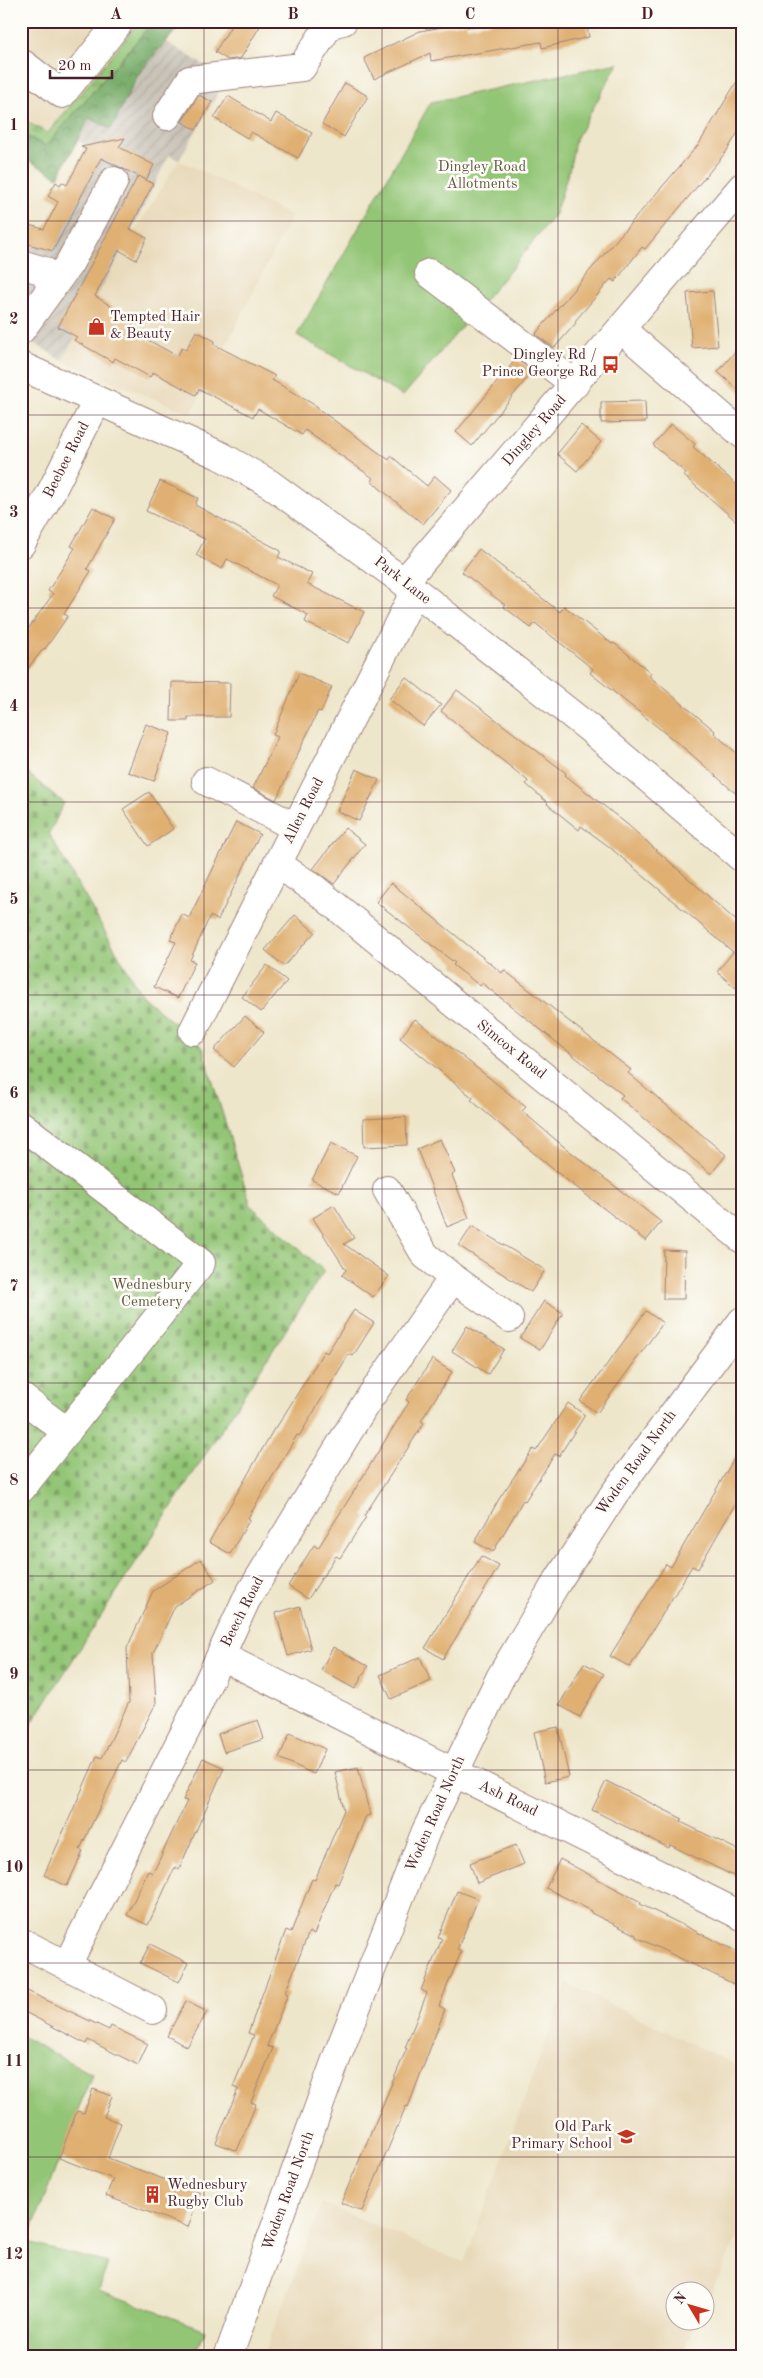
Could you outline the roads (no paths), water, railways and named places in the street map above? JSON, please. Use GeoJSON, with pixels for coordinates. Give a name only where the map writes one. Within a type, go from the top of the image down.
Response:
{"type":"FeatureCollection","features":[{"type":"Feature","properties":{"kind":"street"},"geometry":{"type":"LineString","coordinates":[[23,64],[62,94],[120,21]]}},
{"type":"Feature","properties":{"kind":"street"},"geometry":{"type":"LineString","coordinates":[[167,116],[190,80],[302,67],[330,24],[343,21]]}},
{"type":"Feature","properties":{"kind":"street"},"geometry":{"type":"LineString","coordinates":[[21,330],[69,264],[114,181]]}},
{"type":"Feature","properties":{"kind":"street","name":"Dingley Road"},"geometry":{"type":"LineString","coordinates":[[410,587],[574,384],[742,187]]}},
{"type":"Feature","properties":{"kind":"street"},"geometry":{"type":"LineString","coordinates":[[21,264],[44,271],[52,288]]}},
{"type":"Feature","properties":{"kind":"street"},"geometry":{"type":"LineString","coordinates":[[429,273],[574,384]]}},
{"type":"Feature","properties":{"kind":"street"},"geometry":{"type":"LineString","coordinates":[[621,329],[742,434]]}},
{"type":"Feature","properties":{"kind":"street","name":"Park Lane"},"geometry":{"type":"LineString","coordinates":[[21,366],[221,456],[270,484],[410,587],[590,729],[742,858]]}},
{"type":"Feature","properties":{"kind":"street","name":"Beebee Road"},"geometry":{"type":"LineString","coordinates":[[21,544],[50,494],[97,401]]}},
{"type":"Feature","properties":{"kind":"street","name":"Allen Road"},"geometry":{"type":"LineString","coordinates":[[193,1031],[296,827],[410,587]]}},
{"type":"Feature","properties":{"kind":"street"},"geometry":{"type":"LineString","coordinates":[[206,781],[296,827]]}},
{"type":"Feature","properties":{"kind":"street","name":"Simcox Road"},"geometry":{"type":"LineString","coordinates":[[277,864],[315,890],[742,1239]]}},
{"type":"Feature","properties":{"kind":"street"},"geometry":{"type":"LineString","coordinates":[[21,1125],[201,1264],[21,1489]]}},
{"type":"Feature","properties":{"kind":"street"},"geometry":{"type":"LineString","coordinates":[[387,1190],[425,1255],[453,1278],[509,1318]]}},
{"type":"Feature","properties":{"kind":"street","name":"Beech Road"},"geometry":{"type":"LineString","coordinates":[[67,1965],[221,1656],[246,1600],[364,1406],[453,1278]]}},
{"type":"Feature","properties":{"kind":"street","name":"Woden Road North"},"geometry":{"type":"LineString","coordinates":[[228,2357],[338,2054],[426,1831],[500,1678],[555,1585],[614,1494],[742,1321]]}},
{"type":"Feature","properties":{"kind":"street"},"geometry":{"type":"LineString","coordinates":[[21,1397],[66,1432]]}},
{"type":"Feature","properties":{"kind":"street","name":"Ash Road"},"geometry":{"type":"LineString","coordinates":[[221,1656],[742,1916]]}},
{"type":"Feature","properties":{"kind":"street"},"geometry":{"type":"LineString","coordinates":[[21,1942],[153,2010]]}},
{"type":"Feature","properties":{"kind":"place","name":"Tempted Hair & Beauty"},"geometry":{"type":"Point","coordinates":[96,326]}},
{"type":"Feature","properties":{"kind":"place","name":"Dingley Rd / Prince George Rd"},"geometry":{"type":"Point","coordinates":[611,364]}},
{"type":"Feature","properties":{"kind":"place","name":"Old Park Primary School"},"geometry":{"type":"Point","coordinates":[626,2136]}},
{"type":"Feature","properties":{"kind":"place","name":"Wednesbury Rugby Club"},"geometry":{"type":"Point","coordinates":[153,2194]}},
{"type":"Feature","properties":{"kind":"park label","name":"Dingley Road Allotments"},"geometry":{"type":"Point","coordinates":[482,176]}},
{"type":"Feature","properties":{"kind":"park label","name":"Wednesbury Cemetery"},"geometry":{"type":"Point","coordinates":[152,1294]}}]}
